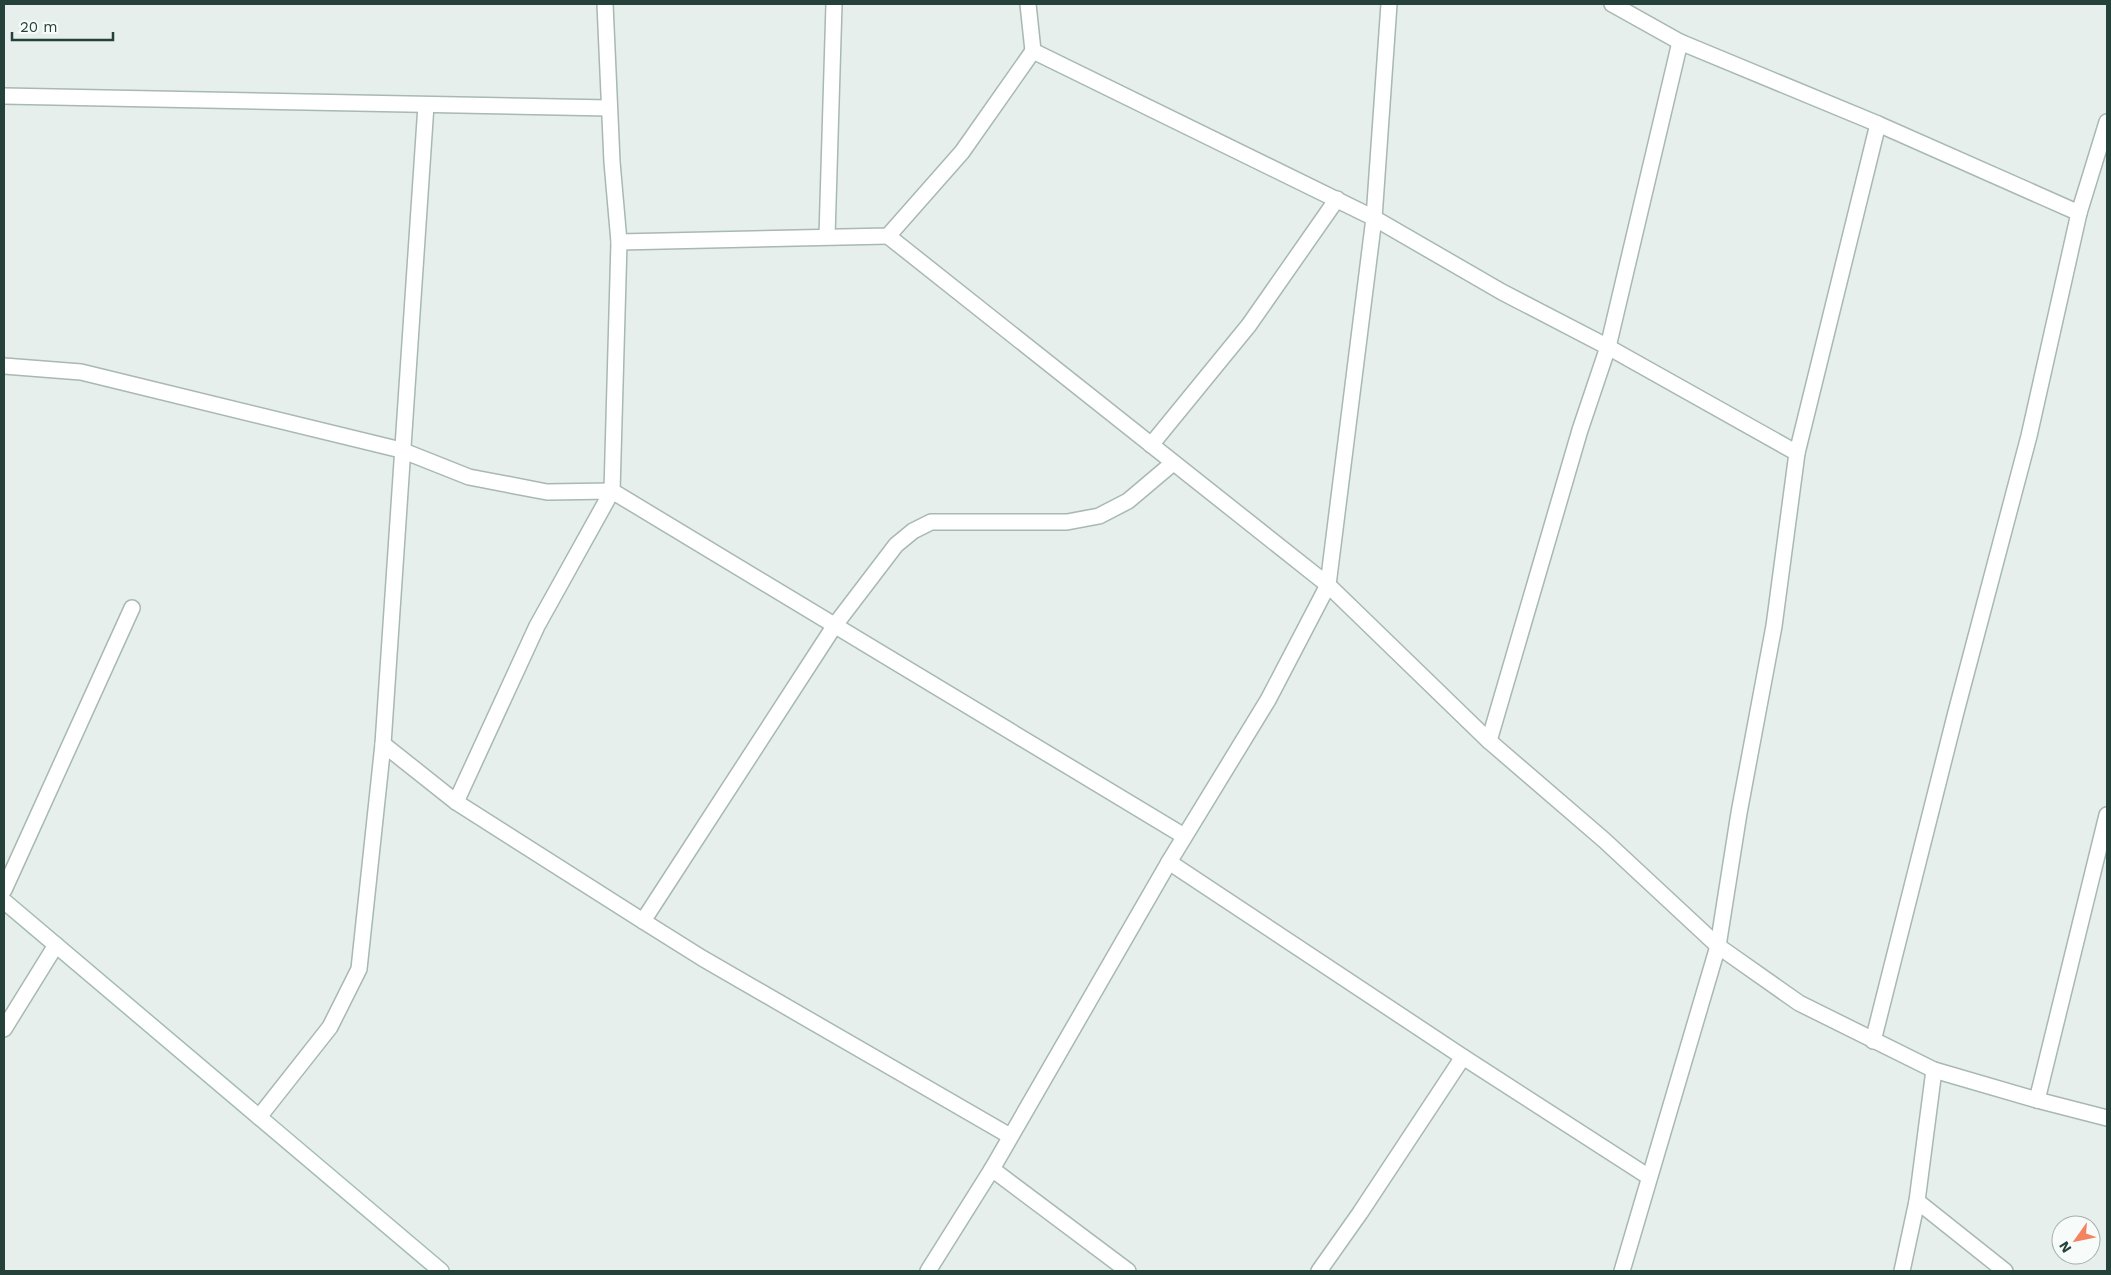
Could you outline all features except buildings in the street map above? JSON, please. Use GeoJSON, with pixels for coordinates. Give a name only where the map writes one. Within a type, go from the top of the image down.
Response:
{"type":"FeatureCollection","features":[{"type":"Feature","properties":{"kind":"street"},"geometry":{"type":"LineString","coordinates":[[456,802],[537,626],[612,491],[619,242],[612,162],[605,4]]}},
{"type":"Feature","properties":{"kind":"street"},"geometry":{"type":"LineString","coordinates":[[827,236],[834,4]]}},
{"type":"Feature","properties":{"kind":"street"},"geometry":{"type":"LineString","coordinates":[[888,236],[962,152],[1033,51],[1028,4]]}},
{"type":"Feature","properties":{"kind":"street"},"geometry":{"type":"LineString","coordinates":[[928,1271],[992,1169],[1184,836],[1268,700],[1328,585],[1374,218],[1389,4]]}},
{"type":"Feature","properties":{"kind":"street"},"geometry":{"type":"LineString","coordinates":[[1612,4],[1680,42],[1878,124],[2079,213]]}},
{"type":"Feature","properties":{"kind":"street"},"geometry":{"type":"LineString","coordinates":[[1489,741],[1580,430],[1608,347],[1680,42]]}},
{"type":"Feature","properties":{"kind":"street"},"geometry":{"type":"LineString","coordinates":[[1033,51],[1374,218],[1502,292],[1608,347],[1797,453]]}},
{"type":"Feature","properties":{"kind":"street"},"geometry":{"type":"LineString","coordinates":[[4,96],[609,108]]}},
{"type":"Feature","properties":{"kind":"street"},"geometry":{"type":"LineString","coordinates":[[259,1117],[330,1027],[359,968],[383,744],[401,450],[426,105]]}},
{"type":"Feature","properties":{"kind":"street"},"geometry":{"type":"LineString","coordinates":[[1873,1041],[1956,712],[2030,436],[2079,213],[2107,122]]}},
{"type":"Feature","properties":{"kind":"street"},"geometry":{"type":"LineString","coordinates":[[1622,1271],[1718,946],[1739,813],[1774,626],[1797,453],[1878,124]]}},
{"type":"Feature","properties":{"kind":"street"},"geometry":{"type":"LineString","coordinates":[[1151,445],[1249,325],[1337,199]]}},
{"type":"Feature","properties":{"kind":"street"},"geometry":{"type":"LineString","coordinates":[[619,242],[888,236],[1328,585],[1489,741],[1604,840],[1718,946],[1799,1003],[1934,1070],[2107,1118]]}},
{"type":"Feature","properties":{"kind":"street"},"geometry":{"type":"LineString","coordinates":[[4,366],[81,372],[401,450],[469,477],[547,492],[612,491],[1184,836]]}},
{"type":"Feature","properties":{"kind":"street"},"geometry":{"type":"LineString","coordinates":[[642,921],[834,624],[896,545],[913,531],[931,522],[1067,522],[1099,516],[1128,501],[1173,463]]}},
{"type":"Feature","properties":{"kind":"street"},"geometry":{"type":"LineString","coordinates":[[4,890],[132,608]]}},
{"type":"Feature","properties":{"kind":"street"},"geometry":{"type":"LineString","coordinates":[[383,744],[456,802],[642,921],[702,958],[1010,1136]]}},
{"type":"Feature","properties":{"kind":"street"},"geometry":{"type":"LineString","coordinates":[[2037,1100],[2107,815]]}},
{"type":"Feature","properties":{"kind":"street"},"geometry":{"type":"LineString","coordinates":[[1169,862],[1463,1057],[1649,1177]]}},
{"type":"Feature","properties":{"kind":"street"},"geometry":{"type":"LineString","coordinates":[[4,901],[441,1271]]}},
{"type":"Feature","properties":{"kind":"street"},"geometry":{"type":"LineString","coordinates":[[4,1029],[56,945]]}},
{"type":"Feature","properties":{"kind":"street"},"geometry":{"type":"LineString","coordinates":[[1319,1271],[1360,1213],[1463,1057]]}},
{"type":"Feature","properties":{"kind":"street"},"geometry":{"type":"LineString","coordinates":[[1902,1271],[1917,1201],[1934,1070]]}},
{"type":"Feature","properties":{"kind":"street"},"geometry":{"type":"LineString","coordinates":[[992,1169],[1128,1271]]}},
{"type":"Feature","properties":{"kind":"street"},"geometry":{"type":"LineString","coordinates":[[1917,1201],[2005,1271]]}}]}
